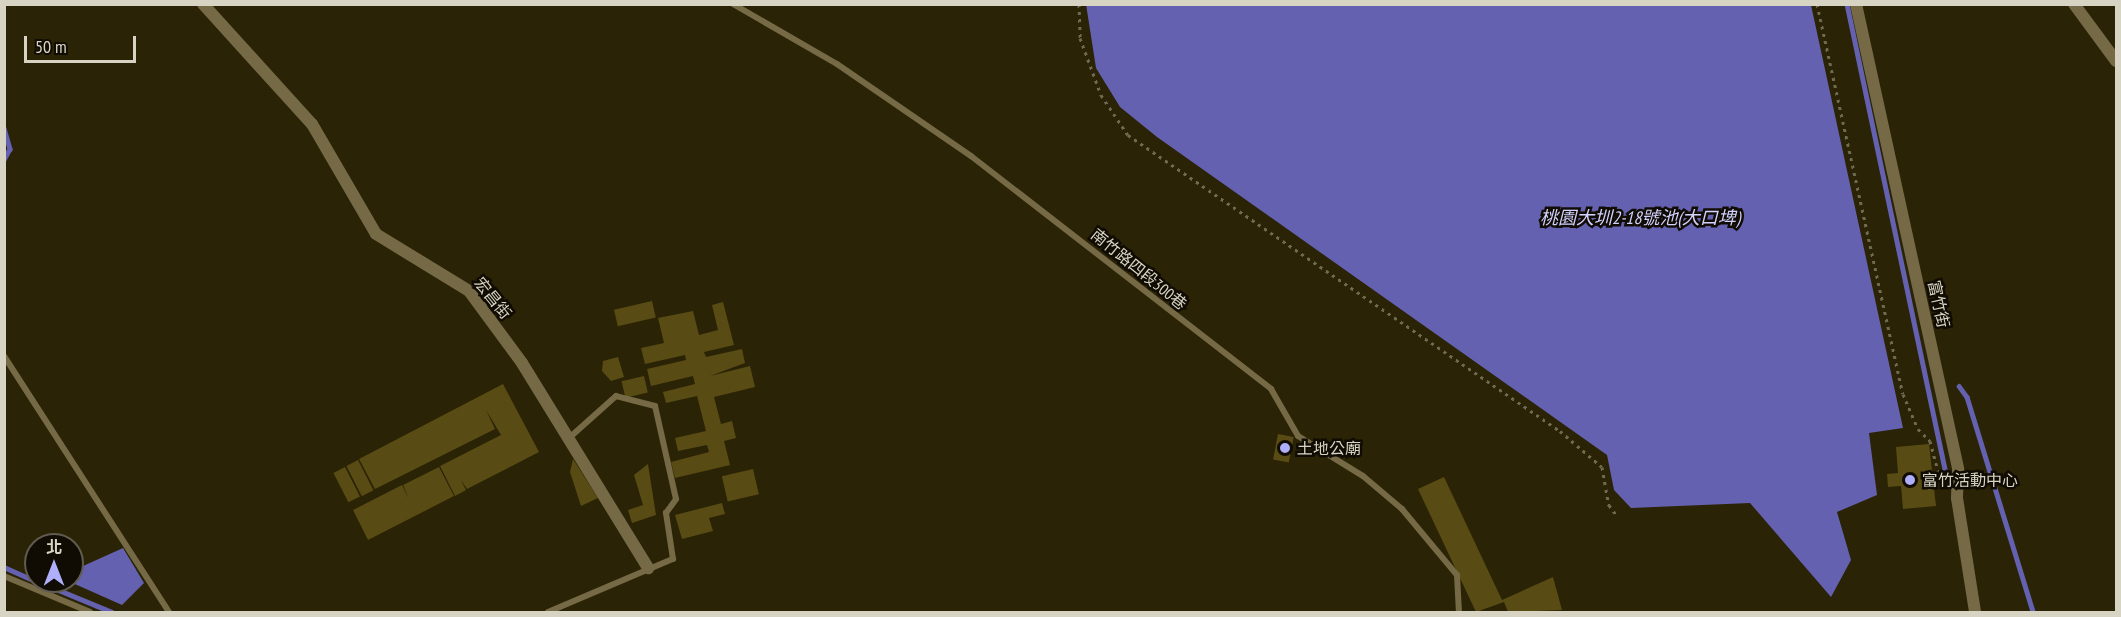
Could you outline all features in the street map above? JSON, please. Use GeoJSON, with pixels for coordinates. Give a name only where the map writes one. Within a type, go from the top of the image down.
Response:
{"type":"FeatureCollection","features":[{"type":"Feature","properties":{"kind":"street","name":"宏昌街"},"geometry":{"type":"LineString","coordinates":[[203,4],[312,124],[376,234],[470,291],[569,438],[648,568]]}},
{"type":"Feature","properties":{"kind":"street","name":"富竹街"},"geometry":{"type":"LineString","coordinates":[[1856,4],[1958,469],[1957,498],[1975,612]]}},
{"type":"Feature","properties":{"kind":"street"},"geometry":{"type":"LineString","coordinates":[[2074,4],[2116,62]]}},
{"type":"Feature","properties":{"kind":"lane","name":"南竹路四段300巷"},"geometry":{"type":"LineString","coordinates":[[733,4],[837,64],[971,156],[1271,389],[1298,436],[1363,476],[1402,509],[1457,575],[1459,612]]}},
{"type":"Feature","properties":{"kind":"lane"},"geometry":{"type":"LineString","coordinates":[[4,356],[169,612]]}},
{"type":"Feature","properties":{"kind":"lane"},"geometry":{"type":"LineString","coordinates":[[548,612],[674,559],[666,513],[676,499],[655,406],[616,396],[569,438]]}},
{"type":"Feature","properties":{"kind":"lane"},"geometry":{"type":"LineString","coordinates":[[4,576],[90,612]]}},
{"type":"Feature","properties":{"kind":"path"},"geometry":{"type":"LineString","coordinates":[[1079,4],[1080,38],[1101,95],[1128,135],[1560,431],[1602,467],[1609,505],[1617,516]]}},
{"type":"Feature","properties":{"kind":"path"},"geometry":{"type":"LineString","coordinates":[[1817,4],[1904,394],[1918,429],[1930,441],[1944,492],[1957,498]]}},
{"type":"Feature","properties":{"kind":"water","name":"桃園大圳2-18號池(大口埤)"},"geometry":{"type":"Polygon","coordinates":[[[1086,4],[1811,5],[1903,428],[1869,433],[1877,495],[1837,512],[1851,560],[1831,597],[1750,503],[1631,508],[1614,490],[1607,455],[1157,137],[1120,107],[1096,68],[1086,4]]]}},
{"type":"Feature","properties":{"kind":"water"},"geometry":{"type":"Polygon","coordinates":[[[123,548],[144,583],[122,605],[84,588],[84,566],[123,548]]]}},
{"type":"Feature","properties":{"kind":"building"},"geometry":{"type":"Polygon","coordinates":[[[652,301],[656,318],[618,326],[614,310],[652,301]]]}},
{"type":"Feature","properties":{"kind":"building"},"geometry":{"type":"Polygon","coordinates":[[[723,302],[734,345],[704,352],[706,357],[742,349],[745,363],[710,376],[750,366],[755,387],[714,397],[721,424],[732,421],[736,438],[724,441],[730,465],[675,478],[671,462],[709,452],[707,445],[678,451],[675,438],[706,431],[697,396],[666,403],[663,392],[695,384],[693,376],[651,386],[647,369],[686,360],[685,355],[645,364],[641,348],[664,343],[658,318],[693,311],[699,335],[718,330],[712,305],[723,302]]]}},
{"type":"Feature","properties":{"kind":"building"},"geometry":{"type":"Polygon","coordinates":[[[618,357],[624,377],[611,381],[602,371],[603,361],[618,357]]]}},
{"type":"Feature","properties":{"kind":"building"},"geometry":{"type":"Polygon","coordinates":[[[644,376],[648,393],[625,398],[622,381],[644,376]]]}},
{"type":"Feature","properties":{"kind":"building"},"geometry":{"type":"Polygon","coordinates":[[[503,384],[539,452],[467,489],[461,480],[466,490],[455,496],[440,466],[501,435],[486,410],[495,429],[375,489],[359,459],[503,384]]]}},
{"type":"Feature","properties":{"kind":"building","name":"土地公廟"},"geometry":{"type":"Polygon","coordinates":[[[1278,434],[1294,437],[1289,463],[1273,460],[1278,434]]]}},
{"type":"Feature","properties":{"kind":"building","name":"富竹活動中心"},"geometry":{"type":"Polygon","coordinates":[[[1929,444],[1936,506],[1903,509],[1901,486],[1888,487],[1887,474],[1898,473],[1896,447],[1929,444]]]}},
{"type":"Feature","properties":{"kind":"building"},"geometry":{"type":"Polygon","coordinates":[[[573,459],[598,498],[581,506],[570,472],[573,459]]]}},
{"type":"Feature","properties":{"kind":"building"},"geometry":{"type":"Polygon","coordinates":[[[358,460],[373,490],[362,496],[346,466],[358,460]]]}},
{"type":"Feature","properties":{"kind":"building"},"geometry":{"type":"Polygon","coordinates":[[[648,464],[656,515],[632,523],[628,510],[643,505],[634,475],[648,464]]]}},
{"type":"Feature","properties":{"kind":"building"},"geometry":{"type":"Polygon","coordinates":[[[345,467],[360,496],[348,502],[333,473],[345,467]]]}},
{"type":"Feature","properties":{"kind":"building"},"geometry":{"type":"Polygon","coordinates":[[[439,467],[454,496],[368,540],[353,510],[402,485],[409,499],[403,485],[439,467]]]}},
{"type":"Feature","properties":{"kind":"building"},"geometry":{"type":"Polygon","coordinates":[[[753,469],[759,494],[728,502],[722,476],[753,469]]]}},
{"type":"Feature","properties":{"kind":"building"},"geometry":{"type":"Polygon","coordinates":[[[1444,477],[1502,600],[1553,577],[1562,610],[1508,612],[1504,602],[1476,612],[1418,489],[1444,477]]]}},
{"type":"Feature","properties":{"kind":"building"},"geometry":{"type":"Polygon","coordinates":[[[722,503],[725,514],[709,518],[713,531],[682,539],[675,515],[722,503]]]}},
{"type":"Feature","properties":{"kind":"waterway"},"geometry":{"type":"LineString","coordinates":[[1847,4],[1946,472]]}},
{"type":"Feature","properties":{"kind":"waterway"},"geometry":{"type":"LineString","coordinates":[[4,128],[10,149],[4,160]]}},
{"type":"Feature","properties":{"kind":"waterway"},"geometry":{"type":"LineString","coordinates":[[1959,386],[1967,397],[2033,612]]}},
{"type":"Feature","properties":{"kind":"waterway"},"geometry":{"type":"LineString","coordinates":[[4,567],[24,576]]}},
{"type":"Feature","properties":{"kind":"waterway"},"geometry":{"type":"LineString","coordinates":[[66,593],[112,612]]}},
{"type":"Feature","properties":{"kind":"place","name":"土地公廟"},"geometry":{"type":"Point","coordinates":[1285,448]}},
{"type":"Feature","properties":{"kind":"place","name":"富竹活動中心"},"geometry":{"type":"Point","coordinates":[1910,480]}}]}
